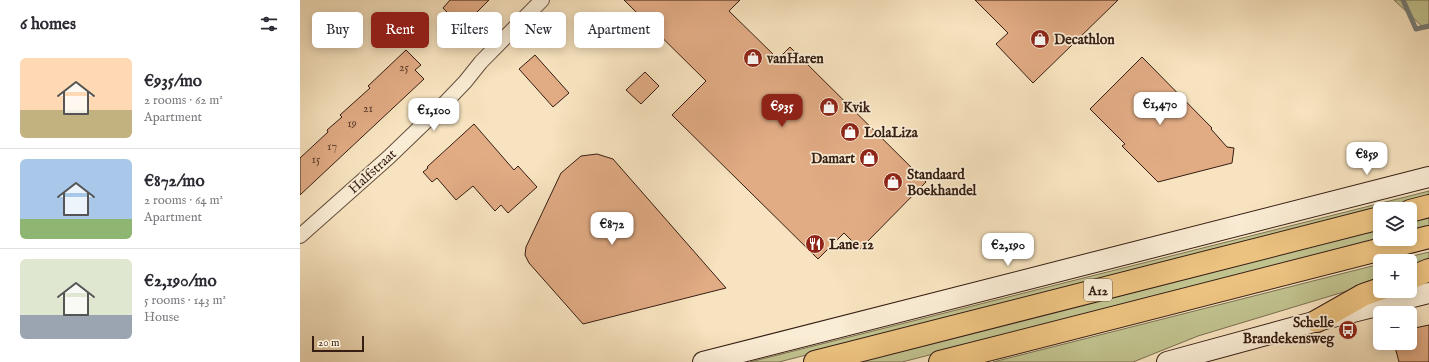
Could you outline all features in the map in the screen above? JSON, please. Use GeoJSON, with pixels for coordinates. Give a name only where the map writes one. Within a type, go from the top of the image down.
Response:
{"type":"FeatureCollection","features":[{"type":"Feature","properties":{"kind":"highway"},"geometry":{"type":"LineString","coordinates":[[1417,209],[1429,206]]}},
{"type":"Feature","properties":{"kind":"highway","name":"A12"},"geometry":{"type":"LineString","coordinates":[[815,362],[1373,220]]}},
{"type":"Feature","properties":{"kind":"highway","name":"A12"},"geometry":{"type":"LineString","coordinates":[[940,362],[1429,237]]}},
{"type":"Feature","properties":{"kind":"highway"},"geometry":{"type":"LineString","coordinates":[[1417,275],[1429,270]]}},
{"type":"Feature","properties":{"kind":"highway"},"geometry":{"type":"LineString","coordinates":[[1317,321],[1373,292]]}},
{"type":"Feature","properties":{"kind":"main road"},"geometry":{"type":"LineString","coordinates":[[703,362],[1429,177]]}},
{"type":"Feature","properties":{"kind":"main road"},"geometry":{"type":"LineString","coordinates":[[1167,362],[1317,321],[1429,293]]}},
{"type":"Feature","properties":{"kind":"street","name":"Halfstraat"},"geometry":{"type":"LineString","coordinates":[[300,236],[442,107],[481,62],[542,0]]}},
{"type":"Feature","properties":{"kind":"green space"},"geometry":{"type":"Polygon","coordinates":[[[1394,0],[1429,0],[1429,28],[1425,29],[1394,0]]]}},
{"type":"Feature","properties":{"kind":"green space"},"geometry":{"type":"Polygon","coordinates":[[[1429,191],[1429,196],[1406,202],[1385,202],[1429,191]]]}},
{"type":"Feature","properties":{"kind":"green space"},"geometry":{"type":"Polygon","coordinates":[[[1373,205],[1373,210],[779,362],[750,362],[1373,205]]]}},
{"type":"Feature","properties":{"kind":"green space"},"geometry":{"type":"Polygon","coordinates":[[[1429,216],[1429,228],[1417,231],[1417,219],[1429,216]]]}},
{"type":"Feature","properties":{"kind":"green space"},"geometry":{"type":"Polygon","coordinates":[[[1373,230],[1373,242],[902,362],[854,362],[1373,230]]]}},
{"type":"Feature","properties":{"kind":"green space"},"geometry":{"type":"Polygon","coordinates":[[[1429,252],[1429,265],[1417,269],[1417,255],[1429,252]]]}},
{"type":"Feature","properties":{"kind":"green space"},"geometry":{"type":"Polygon","coordinates":[[[1373,266],[1373,283],[1198,336],[1133,362],[993,362],[1373,266]]]}},
{"type":"Feature","properties":{"kind":"building"},"geometry":{"type":"Polygon","coordinates":[[[450,0],[489,0],[477,12],[447,12],[443,8],[450,0]]]}},
{"type":"Feature","properties":{"kind":"building"},"geometry":{"type":"Polygon","coordinates":[[[624,0],[740,0],[729,11],[778,59],[790,47],[926,182],[860,249],[844,233],[818,259],[672,115],[706,81],[664,40],[664,12],[636,12],[624,0]]]}},
{"type":"Feature","properties":{"kind":"building","name":"Decathlon"},"geometry":{"type":"Polygon","coordinates":[[[975,0],[1118,0],[1033,83],[996,44],[1008,33],[975,0]]]}},
{"type":"Feature","properties":{"kind":"building"},"geometry":{"type":"Polygon","coordinates":[[[406,50],[421,65],[415,70],[424,79],[300,195],[300,158],[342,117],[340,115],[370,88],[368,86],[406,50]]]}},
{"type":"Feature","properties":{"kind":"building"},"geometry":{"type":"Polygon","coordinates":[[[535,55],[569,93],[553,107],[519,69],[535,55]]]}},
{"type":"Feature","properties":{"kind":"building"},"geometry":{"type":"Polygon","coordinates":[[[1142,57],[1212,128],[1211,129],[1227,147],[1234,148],[1232,163],[1158,182],[1122,146],[1125,144],[1090,109],[1142,57]]]}},
{"type":"Feature","properties":{"kind":"building"},"geometry":{"type":"Polygon","coordinates":[[[645,72],[659,86],[641,104],[626,90],[645,72]]]}},
{"type":"Feature","properties":{"kind":"building"},"geometry":{"type":"Polygon","coordinates":[[[474,124],[514,170],[518,166],[537,187],[508,213],[501,205],[495,211],[473,186],[456,200],[437,178],[432,182],[423,172],[474,124]]]}},
{"type":"Feature","properties":{"kind":"building"},"geometry":{"type":"Polygon","coordinates":[[[597,154],[613,159],[726,288],[583,324],[529,263],[525,255],[526,247],[561,173],[581,156],[597,154]]]}},
{"type":"Feature","properties":{"kind":"building"},"geometry":{"type":"Polygon","coordinates":[[[1429,325],[1429,362],[1399,362],[1396,350],[1417,350],[1417,328],[1429,325]]]}},
{"type":"Feature","properties":{"kind":"waterway"},"geometry":{"type":"LineString","coordinates":[[1403,0],[1416,29],[1429,26]]}},
{"type":"Feature","properties":{"kind":"place","name":"Decathlon"},"geometry":{"type":"Point","coordinates":[1040,39]}},
{"type":"Feature","properties":{"kind":"place","name":"vanHaren"},"geometry":{"type":"Point","coordinates":[753,58]}},
{"type":"Feature","properties":{"kind":"place","name":"Kvik"},"geometry":{"type":"Point","coordinates":[829,107]}},
{"type":"Feature","properties":{"kind":"place","name":"LolaLiza"},"geometry":{"type":"Point","coordinates":[850,132]}},
{"type":"Feature","properties":{"kind":"place","name":"Damart"},"geometry":{"type":"Point","coordinates":[869,158]}},
{"type":"Feature","properties":{"kind":"place","name":"Standaard Boekhandel"},"geometry":{"type":"Point","coordinates":[893,182]}},
{"type":"Feature","properties":{"kind":"place","name":"Lane 12"},"geometry":{"type":"Point","coordinates":[815,244]}},
{"type":"Feature","properties":{"kind":"place","name":"Schelle Brandekensweg"},"geometry":{"type":"Point","coordinates":[1348,330]}}]}
